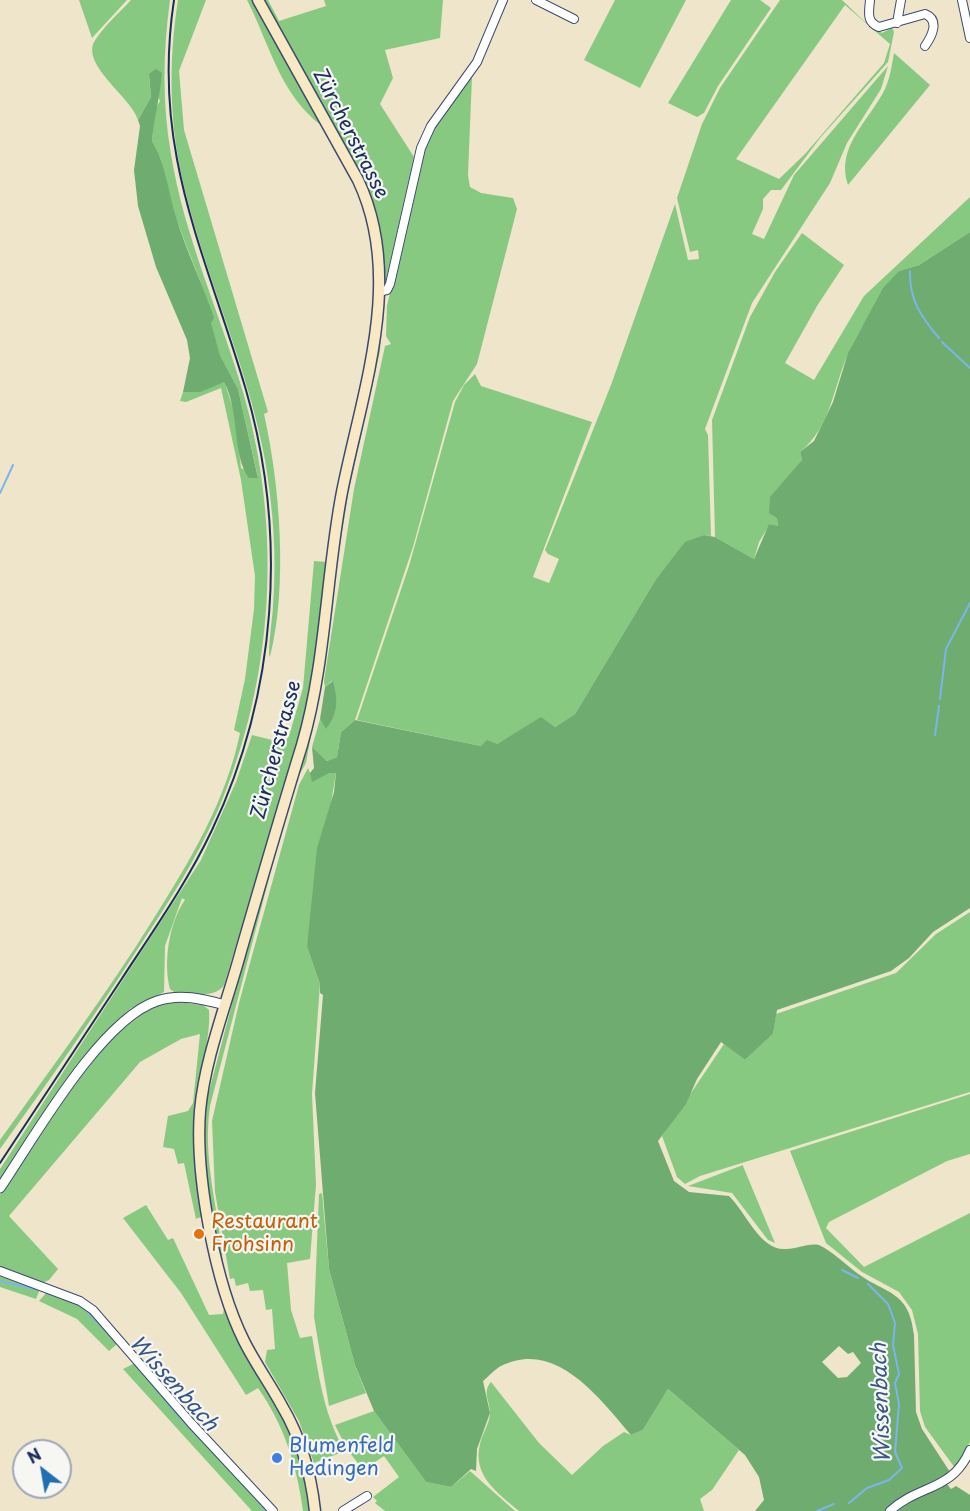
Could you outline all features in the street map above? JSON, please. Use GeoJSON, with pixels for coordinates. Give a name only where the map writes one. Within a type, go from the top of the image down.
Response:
{"type":"FeatureCollection","features":[{"type":"Feature","properties":{"kind":"main road","name":"Zürcherstrasse"},"geometry":{"type":"LineString","coordinates":[[258,0],[366,197],[377,245],[378,292],[372,360],[342,494],[312,705],[225,1005],[202,1091],[200,1113],[199,1148],[205,1206],[234,1318],[249,1351],[294,1428],[309,1472],[315,1511]]}},
{"type":"Feature","properties":{"kind":"street"},"geometry":{"type":"LineString","coordinates":[[378,292],[387,290],[390,284],[421,148],[431,126],[477,62],[503,0]]}},
{"type":"Feature","properties":{"kind":"street"},"geometry":{"type":"LineString","coordinates":[[536,0],[574,19]]}},
{"type":"Feature","properties":{"kind":"street"},"geometry":{"type":"LineString","coordinates":[[870,0],[869,18],[872,24],[884,27],[925,14],[930,15],[933,32],[925,46]]}},
{"type":"Feature","properties":{"kind":"street"},"geometry":{"type":"LineString","coordinates":[[897,23],[901,0]]}},
{"type":"Feature","properties":{"kind":"street"},"geometry":{"type":"LineString","coordinates":[[962,0],[970,38]]}},
{"type":"Feature","properties":{"kind":"street"},"geometry":{"type":"LineString","coordinates":[[0,1188],[79,1073],[101,1045],[130,1016],[145,1006],[170,998],[194,998],[225,1005]]}},
{"type":"Feature","properties":{"kind":"street"},"geometry":{"type":"LineString","coordinates":[[0,1271],[80,1301],[93,1310],[191,1423],[273,1511]]}},
{"type":"Feature","properties":{"kind":"street"},"geometry":{"type":"LineString","coordinates":[[890,1511],[911,1496],[942,1485],[952,1478],[970,1450]]}},
{"type":"Feature","properties":{"kind":"street"},"geometry":{"type":"LineString","coordinates":[[343,1511],[367,1496]]}},
{"type":"Feature","properties":{"kind":"green space"},"geometry":{"type":"Polygon","coordinates":[[[79,0],[127,0],[92,38],[79,0]]]}},
{"type":"Feature","properties":{"kind":"green space"},"geometry":{"type":"Polygon","coordinates":[[[131,0],[170,0],[164,77],[171,154],[193,245],[243,392],[256,444],[264,497],[267,550],[266,603],[261,656],[251,709],[237,760],[218,810],[191,864],[70,1051],[0,1149],[0,1140],[117,975],[181,875],[226,783],[240,733],[234,730],[245,679],[254,609],[255,576],[241,480],[221,388],[186,402],[180,401],[183,392],[201,392],[224,381],[235,414],[241,468],[258,477],[238,389],[220,355],[210,323],[213,318],[177,221],[161,160],[152,141],[155,109],[160,101],[149,74],[151,97],[138,120],[134,111],[101,71],[92,51],[98,36],[131,0]]]}},
{"type":"Feature","properties":{"kind":"green space"},"geometry":{"type":"Polygon","coordinates":[[[178,0],[206,0],[179,71],[184,130],[268,412],[264,414],[274,472],[280,536],[279,599],[270,657],[275,568],[268,478],[258,425],[204,258],[180,166],[172,95],[173,47],[178,0]]]}},
{"type":"Feature","properties":{"kind":"green space"},"geometry":{"type":"Polygon","coordinates":[[[247,0],[253,0],[322,126],[307,113],[286,84],[247,0]]]}},
{"type":"Feature","properties":{"kind":"green space"},"geometry":{"type":"Polygon","coordinates":[[[262,0],[268,0],[279,21],[326,6],[324,0],[443,0],[440,38],[385,50],[393,78],[380,104],[414,157],[385,285],[382,282],[379,224],[370,196],[262,0]]]}},
{"type":"Feature","properties":{"kind":"green space"},"geometry":{"type":"Polygon","coordinates":[[[615,0],[686,0],[640,88],[584,60],[615,0]]]}},
{"type":"Feature","properties":{"kind":"green space"},"geometry":{"type":"Polygon","coordinates":[[[731,0],[760,0],[771,8],[718,86],[704,113],[697,117],[668,103],[731,0]]]}},
{"type":"Feature","properties":{"kind":"green space"},"geometry":{"type":"Polygon","coordinates":[[[780,0],[842,0],[864,21],[882,33],[892,28],[894,32],[888,62],[820,138],[781,190],[771,190],[763,199],[763,209],[752,234],[764,239],[794,175],[888,66],[881,89],[847,143],[830,183],[752,303],[705,429],[708,435],[711,536],[704,535],[685,543],[656,579],[575,714],[555,727],[541,718],[497,744],[481,746],[357,720],[409,566],[455,402],[464,385],[475,374],[481,386],[592,422],[533,577],[549,583],[559,559],[545,550],[611,385],[675,204],[688,260],[699,259],[698,250],[690,252],[677,198],[702,124],[720,88],[780,0]],[[845,5],[736,159],[779,179],[805,154],[884,63],[890,44],[845,5]]]}},
{"type":"Feature","properties":{"kind":"green space"},"geometry":{"type":"Polygon","coordinates":[[[894,53],[930,85],[848,185],[845,171],[850,146],[885,89],[894,53]]]}},
{"type":"Feature","properties":{"kind":"green space"},"geometry":{"type":"Polygon","coordinates":[[[156,69],[162,73],[152,141],[164,168],[180,230],[214,318],[211,323],[220,355],[238,389],[258,478],[249,478],[240,458],[232,406],[224,382],[201,392],[183,392],[190,358],[187,340],[156,267],[138,206],[134,170],[140,126],[138,120],[151,97],[149,74],[156,69]]]}},
{"type":"Feature","properties":{"kind":"green space"},"geometry":{"type":"Polygon","coordinates":[[[472,77],[468,175],[470,187],[481,193],[513,198],[517,209],[477,364],[453,401],[413,547],[355,720],[341,732],[337,757],[327,761],[312,747],[320,719],[326,728],[335,712],[336,700],[332,681],[325,687],[324,681],[354,489],[385,346],[391,344],[386,336],[387,306],[420,157],[436,124],[472,77]]]}},
{"type":"Feature","properties":{"kind":"green space"},"geometry":{"type":"Polygon","coordinates":[[[970,197],[970,232],[919,265],[899,271],[859,333],[848,354],[825,419],[810,442],[800,452],[802,460],[785,492],[779,510],[778,527],[770,524],[759,542],[754,559],[715,537],[712,420],[750,317],[775,272],[802,233],[844,265],[817,306],[785,363],[814,380],[864,296],[970,197]]]}},
{"type":"Feature","properties":{"kind":"green space"},"geometry":{"type":"Polygon","coordinates":[[[970,232],[970,908],[933,932],[909,958],[891,971],[777,1010],[773,1034],[745,1060],[721,1042],[697,1079],[686,1104],[658,1141],[674,1181],[689,1192],[729,1196],[754,1229],[769,1244],[786,1249],[819,1245],[857,1273],[902,1301],[911,1320],[914,1335],[916,1412],[922,1429],[950,1472],[942,1478],[951,1489],[956,1486],[970,1495],[970,1511],[755,1511],[764,1500],[759,1477],[745,1455],[668,1389],[643,1430],[631,1435],[591,1390],[558,1366],[540,1360],[521,1359],[501,1366],[483,1381],[490,1413],[477,1449],[476,1471],[471,1469],[451,1487],[426,1482],[374,1411],[355,1365],[329,1269],[315,1093],[323,995],[320,993],[320,984],[307,947],[317,848],[334,792],[336,773],[329,773],[312,782],[310,773],[314,768],[312,747],[327,761],[337,757],[341,732],[355,720],[481,746],[487,740],[497,744],[541,717],[555,727],[575,714],[656,579],[685,542],[704,535],[715,537],[754,559],[769,524],[778,526],[777,518],[769,513],[770,497],[802,460],[800,452],[814,441],[833,402],[848,353],[883,288],[899,271],[919,265],[970,232]],[[839,1346],[822,1362],[838,1378],[847,1377],[861,1363],[853,1352],[848,1354],[839,1346]]]}},
{"type":"Feature","properties":{"kind":"green space"},"geometry":{"type":"Polygon","coordinates":[[[384,296],[380,351],[349,489],[334,582],[343,513],[384,296]]]}},
{"type":"Feature","properties":{"kind":"green space"},"geometry":{"type":"Polygon","coordinates":[[[314,561],[327,562],[307,709],[224,985],[220,990],[208,994],[174,992],[170,989],[167,955],[171,931],[185,900],[182,898],[165,946],[164,992],[130,1009],[100,1039],[0,1180],[0,1169],[201,860],[236,782],[252,735],[284,743],[289,736],[303,688],[314,561]]]}},
{"type":"Feature","properties":{"kind":"green space"},"geometry":{"type":"Polygon","coordinates":[[[333,681],[336,706],[326,729],[320,719],[325,687],[333,681]]]}},
{"type":"Feature","properties":{"kind":"green space"},"geometry":{"type":"Polygon","coordinates":[[[312,730],[306,763],[298,777],[274,859],[210,1106],[208,1146],[223,1263],[209,1204],[205,1163],[206,1103],[273,848],[312,730]]]}},
{"type":"Feature","properties":{"kind":"green space"},"geometry":{"type":"Polygon","coordinates":[[[308,768],[310,773],[336,773],[307,947],[320,984],[312,1094],[316,1185],[310,1259],[287,1263],[291,1310],[300,1338],[312,1336],[327,1410],[345,1451],[314,1463],[299,1421],[265,1362],[267,1350],[275,1349],[272,1309],[266,1310],[263,1290],[250,1291],[248,1283],[236,1286],[234,1278],[230,1279],[215,1192],[212,1121],[239,1003],[299,785],[308,768]]]}},
{"type":"Feature","properties":{"kind":"green space"},"geometry":{"type":"Polygon","coordinates":[[[970,912],[970,1092],[700,1176],[685,1184],[677,1177],[662,1136],[724,1044],[745,1060],[773,1034],[776,1014],[896,973],[936,934],[970,912]]]}},
{"type":"Feature","properties":{"kind":"green space"},"geometry":{"type":"Polygon","coordinates":[[[178,1002],[203,1005],[209,1010],[208,1034],[194,1119],[196,1161],[203,1216],[196,1219],[184,1163],[178,1164],[174,1149],[163,1147],[168,1116],[188,1111],[193,1103],[200,1034],[181,1039],[140,1062],[9,1216],[58,1269],[49,1280],[42,1283],[0,1268],[0,1195],[77,1081],[113,1037],[151,1007],[178,1002]]]}},
{"type":"Feature","properties":{"kind":"green space"},"geometry":{"type":"Polygon","coordinates":[[[970,1094],[970,1154],[947,1161],[829,1222],[826,1228],[864,1267],[970,1213],[970,1442],[955,1468],[925,1427],[920,1411],[918,1334],[912,1310],[899,1292],[862,1272],[826,1243],[790,1151],[970,1094]]]}},
{"type":"Feature","properties":{"kind":"green space"},"geometry":{"type":"Polygon","coordinates":[[[743,1165],[775,1243],[768,1240],[732,1193],[688,1186],[743,1165]]]}},
{"type":"Feature","properties":{"kind":"green space"},"geometry":{"type":"Polygon","coordinates":[[[322,1193],[329,1269],[355,1365],[366,1393],[329,1406],[314,1317],[319,1194],[322,1193]]]}},
{"type":"Feature","properties":{"kind":"green space"},"geometry":{"type":"Polygon","coordinates":[[[146,1205],[168,1240],[173,1238],[209,1315],[223,1314],[221,1299],[223,1298],[284,1418],[303,1468],[311,1511],[303,1511],[288,1446],[267,1402],[258,1388],[246,1395],[181,1293],[123,1218],[146,1205]]]}},
{"type":"Feature","properties":{"kind":"green space"},"geometry":{"type":"Polygon","coordinates":[[[0,1273],[40,1289],[36,1299],[0,1287],[0,1273]]]}},
{"type":"Feature","properties":{"kind":"green space"},"geometry":{"type":"Polygon","coordinates":[[[47,1292],[86,1310],[104,1326],[132,1359],[117,1344],[109,1351],[77,1319],[39,1301],[47,1292]]]}},
{"type":"Feature","properties":{"kind":"green space"},"geometry":{"type":"Polygon","coordinates":[[[135,1363],[269,1511],[252,1511],[123,1369],[135,1363]]]}},
{"type":"Feature","properties":{"kind":"green space"},"geometry":{"type":"Polygon","coordinates":[[[491,1382],[539,1443],[572,1475],[603,1446],[624,1432],[631,1435],[643,1430],[668,1389],[739,1450],[712,1490],[700,1499],[704,1511],[519,1511],[489,1483],[480,1465],[480,1444],[490,1417],[487,1389],[491,1382]]]}},
{"type":"Feature","properties":{"kind":"green space"},"geometry":{"type":"Polygon","coordinates":[[[374,1411],[426,1482],[451,1487],[470,1471],[515,1511],[385,1511],[375,1503],[377,1501],[373,1497],[399,1477],[384,1456],[363,1470],[347,1449],[335,1425],[374,1411]]]}},
{"type":"Feature","properties":{"kind":"waterway"},"geometry":{"type":"LineString","coordinates":[[910,271],[910,281],[917,307],[939,338]]}},
{"type":"Feature","properties":{"kind":"waterway"},"geometry":{"type":"LineString","coordinates":[[942,342],[970,368]]}},
{"type":"Feature","properties":{"kind":"waterway"},"geometry":{"type":"LineString","coordinates":[[0,493],[13,465]]}},
{"type":"Feature","properties":{"kind":"waterway"},"geometry":{"type":"LineString","coordinates":[[940,699],[946,649],[970,603]]}},
{"type":"Feature","properties":{"kind":"waterway"},"geometry":{"type":"LineString","coordinates":[[935,735],[939,706]]}},
{"type":"Feature","properties":{"kind":"waterway","name":"Wissenbach"},"geometry":{"type":"LineString","coordinates":[[842,1270],[858,1278]]}},
{"type":"Feature","properties":{"kind":"waterway","name":"Wissenbach"},"geometry":{"type":"LineString","coordinates":[[0,1281],[39,1290]]}},
{"type":"Feature","properties":{"kind":"waterway","name":"Wissenbach"},"geometry":{"type":"LineString","coordinates":[[849,1503],[867,1488],[889,1480],[902,1468],[895,1452],[899,1404],[895,1383],[899,1374],[893,1345],[895,1323],[888,1304],[868,1284]]}},
{"type":"Feature","properties":{"kind":"waterway","name":"Wissenbach"},"geometry":{"type":"LineString","coordinates":[[46,1293],[54,1295]]}},
{"type":"Feature","properties":{"kind":"waterway","name":"Wissenbach"},"geometry":{"type":"LineString","coordinates":[[71,1301],[84,1308],[111,1336]]}},
{"type":"Feature","properties":{"kind":"waterway","name":"Wissenbach"},"geometry":{"type":"LineString","coordinates":[[127,1354],[182,1420],[243,1484]]}},
{"type":"Feature","properties":{"kind":"waterway","name":"Wissenbach"},"geometry":{"type":"LineString","coordinates":[[257,1499],[267,1511]]}},
{"type":"Feature","properties":{"kind":"waterway","name":"Wissenbach"},"geometry":{"type":"LineString","coordinates":[[817,1511],[834,1504]]}},
{"type":"Feature","properties":{"kind":"railway"},"geometry":{"type":"LineString","coordinates":[[0,1163],[181,888],[202,850],[234,778],[251,724],[262,669],[269,613],[271,557],[268,501],[259,445],[246,390],[199,245],[176,153],[170,105],[169,54],[174,0]]}},
{"type":"Feature","properties":{"kind":"place","name":"Restaurant Frohsinn"},"geometry":{"type":"Point","coordinates":[199,1234]}},
{"type":"Feature","properties":{"kind":"place","name":"Blumenfeld Hedingen"},"geometry":{"type":"Point","coordinates":[277,1458]}}]}
